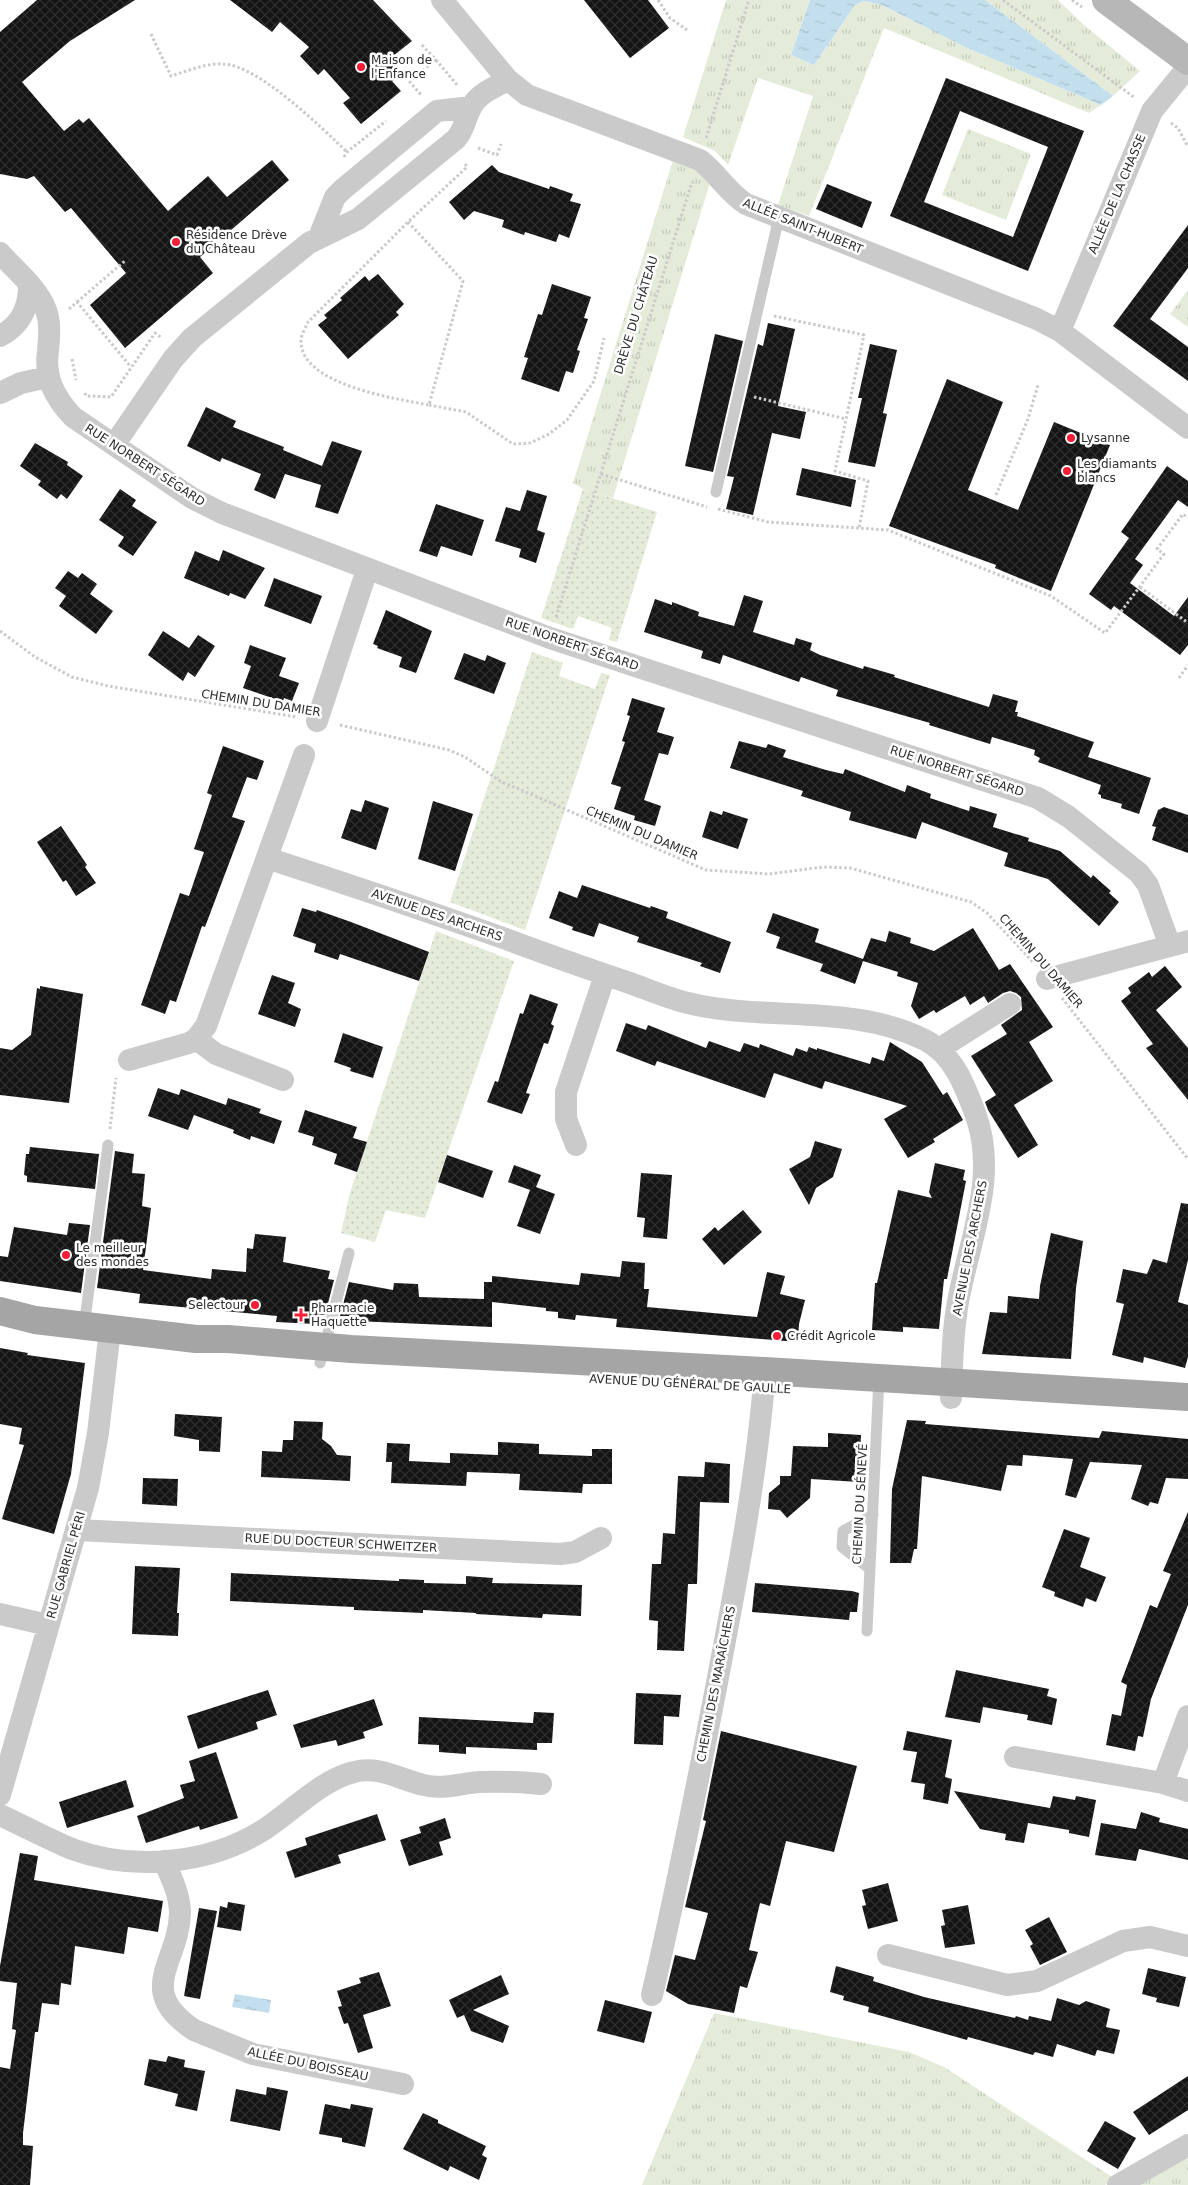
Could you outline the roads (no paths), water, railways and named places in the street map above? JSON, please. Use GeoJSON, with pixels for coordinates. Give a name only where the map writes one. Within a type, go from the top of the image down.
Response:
{"type":"FeatureCollection","features":[{"type":"Feature","properties":{"kind":"main road"},"geometry":{"type":"LineString","coordinates":[[1106,0],[1188,61]]}},
{"type":"Feature","properties":{"kind":"main road","name":"AVENUE DU GÉNÉRAL DE GAULLE"},"geometry":{"type":"LineString","coordinates":[[0,1311],[35,1320],[196,1340],[228,1339],[322,1355],[951,1390],[1188,1397]]}},
{"type":"Feature","properties":{"kind":"main road","name":"AVENUE DU GÉNÉRAL DE GAULLE"},"geometry":{"type":"LineString","coordinates":[[0,1324],[35,1320]]}},
{"type":"Feature","properties":{"kind":"main road","name":"AVENUE DU GÉNÉRAL DE GAULLE"},"geometry":{"type":"LineString","coordinates":[[951,1390],[1188,1414]]}},
{"type":"Feature","properties":{"kind":"street","name":"ALLÉE SAINT-HUBERT"},"geometry":{"type":"LineString","coordinates":[[442,0],[508,80],[527,95],[700,160],[718,176],[737,198],[779,217],[1037,319],[1060,331],[1188,428]]}},
{"type":"Feature","properties":{"kind":"street","name":"ALLÉE DE LA CHASSE"},"geometry":{"type":"LineString","coordinates":[[1060,331],[1152,111],[1188,67]]}},
{"type":"Feature","properties":{"kind":"street"},"geometry":{"type":"LineString","coordinates":[[114,445],[181,349],[302,249],[319,237],[358,219],[456,139],[464,126],[471,107],[483,94],[508,80]]}},
{"type":"Feature","properties":{"kind":"street"},"geometry":{"type":"LineString","coordinates":[[319,237],[335,197],[342,190],[437,111],[471,107]]}},
{"type":"Feature","properties":{"kind":"street","name":"RUE NORBERT SÉGARD"},"geometry":{"type":"LineString","coordinates":[[0,253],[41,300],[49,318],[50,328],[46,364],[48,377],[58,400],[69,412],[114,445],[208,506],[367,570],[550,638],[1048,802],[1139,873],[1148,885],[1179,944],[1047,978]]}},
{"type":"Feature","properties":{"kind":"street"},"geometry":{"type":"LineString","coordinates":[[0,336],[17,324],[24,313],[28,301],[29,286]]}},
{"type":"Feature","properties":{"kind":"street"},"geometry":{"type":"LineString","coordinates":[[0,393],[21,383],[48,377]]}},
{"type":"Feature","properties":{"kind":"street"},"geometry":{"type":"LineString","coordinates":[[317,720],[367,570]]}},
{"type":"Feature","properties":{"kind":"street"},"geometry":{"type":"LineString","coordinates":[[129,1060],[196,1039],[210,1019],[304,755]]}},
{"type":"Feature","properties":{"kind":"street","name":"AVENUE DES ARCHERS"},"geometry":{"type":"LineString","coordinates":[[267,858],[454,921],[683,1002],[716,1009],[806,1014],[872,1024],[913,1035],[939,1049],[954,1067],[976,1116],[983,1141],[985,1167],[982,1194],[958,1303],[951,1390]]}},
{"type":"Feature","properties":{"kind":"street"},"geometry":{"type":"LineString","coordinates":[[576,1145],[566,1119],[566,1092],[605,975]]}},
{"type":"Feature","properties":{"kind":"street"},"geometry":{"type":"LineString","coordinates":[[939,1049],[1010,1004]]}},
{"type":"Feature","properties":{"kind":"street"},"geometry":{"type":"LineString","coordinates":[[196,1039],[216,1054],[282,1080]]}},
{"type":"Feature","properties":{"kind":"street","name":"RUE GABRIEL PÉRI"},"geometry":{"type":"LineString","coordinates":[[0,1795],[88,1488],[98,1432],[97,1328]]}},
{"type":"Feature","properties":{"kind":"street","name":"CHEMIN DES MARAÎCHERS"},"geometry":{"type":"LineString","coordinates":[[652,1995],[675,1898],[723,1652],[747,1514],[765,1379]]}},
{"type":"Feature","properties":{"kind":"street","name":"RUE DU DOCTEUR SCHWEITZER"},"geometry":{"type":"LineString","coordinates":[[77,1530],[560,1554],[575,1552],[601,1538]]}},
{"type":"Feature","properties":{"kind":"street"},"geometry":{"type":"LineString","coordinates":[[0,1614],[48,1625]]}},
{"type":"Feature","properties":{"kind":"street"},"geometry":{"type":"LineString","coordinates":[[1162,1783],[1188,1716]]}},
{"type":"Feature","properties":{"kind":"street"},"geometry":{"type":"LineString","coordinates":[[1014,1757],[1162,1783],[1188,1791]]}},
{"type":"Feature","properties":{"kind":"street"},"geometry":{"type":"LineString","coordinates":[[0,1815],[86,1853],[128,1860],[164,1861],[208,1855],[234,1846],[277,1821],[333,1781],[356,1771],[380,1770],[432,1787],[496,1781],[541,1784]]}},
{"type":"Feature","properties":{"kind":"street","name":"ALLÉE DU BOISSEAU"},"geometry":{"type":"LineString","coordinates":[[164,1861],[178,1896],[180,1915],[161,1983],[168,2003],[186,2025],[253,2054],[403,2084]]}},
{"type":"Feature","properties":{"kind":"street"},"geometry":{"type":"LineString","coordinates":[[888,1955],[1007,1985],[1037,1980],[1123,1941],[1150,1937],[1188,1946]]}},
{"type":"Feature","properties":{"kind":"street"},"geometry":{"type":"LineString","coordinates":[[1118,2185],[1188,2146]]}},
{"type":"Feature","properties":{"kind":"lane"},"geometry":{"type":"LineString","coordinates":[[716,492],[779,217]]}},
{"type":"Feature","properties":{"kind":"lane"},"geometry":{"type":"LineString","coordinates":[[97,1328],[108,1145]]}},
{"type":"Feature","properties":{"kind":"lane"},"geometry":{"type":"LineString","coordinates":[[322,1355],[349,1253]]}},
{"type":"Feature","properties":{"kind":"lane","name":"CHEMIN DU SÉNEVÉ"},"geometry":{"type":"LineString","coordinates":[[867,1631],[879,1386]]}},
{"type":"Feature","properties":{"kind":"lane"},"geometry":{"type":"LineString","coordinates":[[870,1569],[842,1547],[843,1531],[873,1515]]}},
{"type":"Feature","properties":{"kind":"water"},"geometry":{"type":"Polygon","coordinates":[[[810,0],[985,0],[1113,96],[1101,105],[965,47],[882,5],[864,1],[855,5],[814,65],[791,55],[810,0]]]}},
{"type":"Feature","properties":{"kind":"water"},"geometry":{"type":"Polygon","coordinates":[[[235,1994],[271,2000],[269,2013],[232,2007],[235,1994]]]}},
{"type":"Feature","properties":{"kind":"place","name":"Maison de l'Enfance"},"geometry":{"type":"Point","coordinates":[361,67]}},
{"type":"Feature","properties":{"kind":"place","name":"Résidence Drève du Château"},"geometry":{"type":"Point","coordinates":[176,242]}},
{"type":"Feature","properties":{"kind":"place","name":"Lysanne"},"geometry":{"type":"Point","coordinates":[1071,438]}},
{"type":"Feature","properties":{"kind":"place","name":"Les diamants blancs"},"geometry":{"type":"Point","coordinates":[1067,471]}},
{"type":"Feature","properties":{"kind":"place","name":"Le meilleur des mondes"},"geometry":{"type":"Point","coordinates":[66,1255]}},
{"type":"Feature","properties":{"kind":"place","name":"Selectour"},"geometry":{"type":"Point","coordinates":[255,1305]}},
{"type":"Feature","properties":{"kind":"place","name":"Pharmacie Haquette"},"geometry":{"type":"Point","coordinates":[301,1315]}},
{"type":"Feature","properties":{"kind":"place","name":"Crédit Agricole"},"geometry":{"type":"Point","coordinates":[777,1336]}}]}
